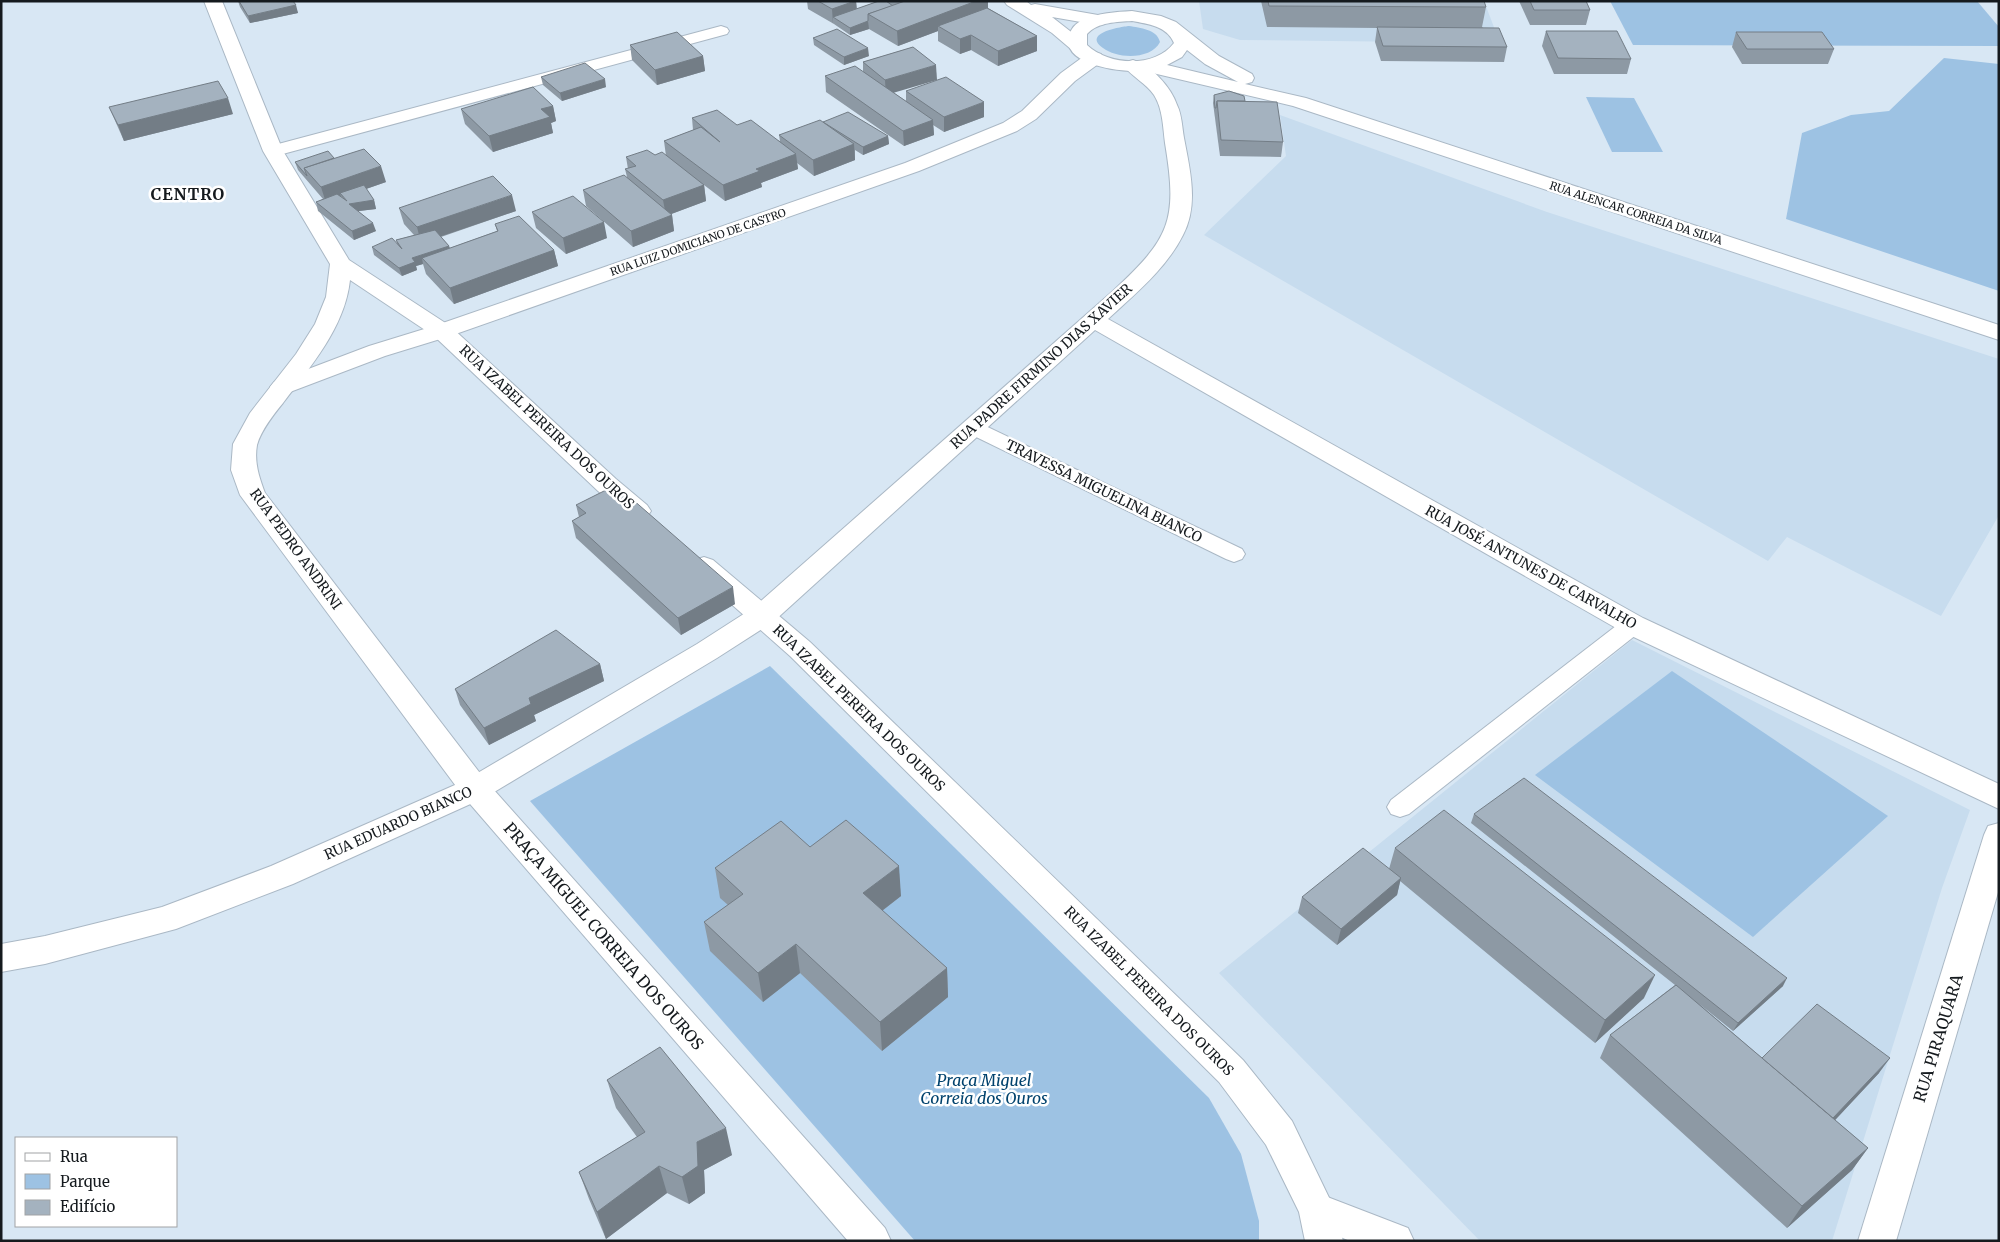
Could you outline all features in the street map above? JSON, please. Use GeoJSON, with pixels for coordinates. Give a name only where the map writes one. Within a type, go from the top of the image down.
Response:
{"type":"FeatureCollection","features":[{"type":"Feature","properties":{"kind":"street"},"geometry":{"type":"LineString","coordinates":[[213,1],[273,151],[341,264]]}},
{"type":"Feature","properties":{"kind":"street"},"geometry":{"type":"LineString","coordinates":[[1116,17],[1140,1]]}},
{"type":"Feature","properties":{"kind":"street"},"geometry":{"type":"LineString","coordinates":[[1018,4],[1058,30],[1086,52],[1107,63],[1138,66],[1171,58],[1179,51],[1183,43],[1155,1]]}},
{"type":"Feature","properties":{"kind":"street"},"geometry":{"type":"LineString","coordinates":[[1018,4],[1098,20],[1116,17],[1147,18],[1176,31]]}},
{"type":"Feature","properties":{"kind":"street"},"geometry":{"type":"LineString","coordinates":[[1086,52],[1076,38],[1080,31],[1098,20]]}},
{"type":"Feature","properties":{"kind":"street","name":"RUA ALENCAR CORREIA DA SILVA"},"geometry":{"type":"LineString","coordinates":[[1176,31],[1212,60],[1251,82],[1299,102],[1999,333]]}},
{"type":"Feature","properties":{"kind":"street","name":"RUA LUIZ DOMICIANO DE CASTRO"},"geometry":{"type":"LineString","coordinates":[[282,387],[377,351],[442,331],[912,167],[1010,127],[1029,115],[1068,78],[1086,52]]}},
{"type":"Feature","properties":{"kind":"street","name":"RUA ALENCAR CORREIA DA SILVA"},"geometry":{"type":"LineString","coordinates":[[1138,66],[1299,102]]}},
{"type":"Feature","properties":{"kind":"street","name":"RUA PADRE FIRMINO DIAS XAVIER"},"geometry":{"type":"LineString","coordinates":[[763,615],[975,428],[1145,271],[1165,248],[1178,224],[1182,200],[1167,99],[1159,87],[1138,66]]}},
{"type":"Feature","properties":{"kind":"street","name":"RUA IZABEL PEREIRA DOS OUROS"},"geometry":{"type":"LineString","coordinates":[[341,264],[442,331],[607,485],[659,528]]}},
{"type":"Feature","properties":{"kind":"street","name":"RUA PEDRO ANDRINI"},"geometry":{"type":"LineString","coordinates":[[341,264],[337,297],[326,324],[306,357],[258,418],[245,444],[244,470],[253,495],[475,789]]}},
{"type":"Feature","properties":{"kind":"street","name":"RUA JOSÉ ANTUNES DE CARVALHO"},"geometry":{"type":"LineString","coordinates":[[1093,320],[1633,625],[1990,793]]}},
{"type":"Feature","properties":{"kind":"street","name":"RUA IZABEL PEREIRA DOS OUROS"},"geometry":{"type":"LineString","coordinates":[[688,553],[800,648],[1231,1071],[1279,1133],[1321,1225]]}},
{"type":"Feature","properties":{"kind":"street","name":"RUA EDUARDO BIANCO"},"geometry":{"type":"LineString","coordinates":[[1,958],[44,950],[165,920],[282,875],[475,789],[763,615]]}},
{"type":"Feature","properties":{"kind":"street","name":"PRAÇA MIGUEL CORREIA DOS OUROS"},"geometry":{"type":"LineString","coordinates":[[475,789],[872,1241]]}},
{"type":"Feature","properties":{"kind":"street","name":"RUA PIRAQUARA"},"geometry":{"type":"LineString","coordinates":[[1877,1241],[1999,835]]}},
{"type":"Feature","properties":{"kind":"street"},"geometry":{"type":"LineString","coordinates":[[1321,1225],[1395,1241]]}},
{"type":"Feature","properties":{"kind":"lane"},"geometry":{"type":"LineString","coordinates":[[273,151],[721,31]]}},
{"type":"Feature","properties":{"kind":"lane","name":"TRAVESSA MIGUELINA BIANCO"},"geometry":{"type":"LineString","coordinates":[[975,428],[1234,554]]}},
{"type":"Feature","properties":{"kind":"lane"},"geometry":{"type":"LineString","coordinates":[[1400,807],[1633,625]]}},
{"type":"Feature","properties":{"kind":"shaded area"},"geometry":{"type":"Polygon","coordinates":[[[1199,1],[1484,1],[1500,43],[1240,40],[1203,29],[1199,1]]]}},
{"type":"Feature","properties":{"kind":"shaded area"},"geometry":{"type":"Polygon","coordinates":[[[1280,115],[1547,212],[1999,359],[1999,515],[1941,616],[1787,537],[1768,561],[1204,235],[1286,156],[1280,115]]]}},
{"type":"Feature","properties":{"kind":"shaded area"},"geometry":{"type":"Polygon","coordinates":[[[1632,640],[1970,810],[1942,888],[1832,1241],[1480,1241],[1219,973],[1632,640]]]}},
{"type":"Feature","properties":{"kind":"green space"},"geometry":{"type":"Polygon","coordinates":[[[1610,1],[1977,1],[1999,27],[1999,46],[1633,45],[1610,1]]]}},
{"type":"Feature","properties":{"kind":"green space"},"geometry":{"type":"Polygon","coordinates":[[[1129,26],[1152,32],[1160,42],[1156,48],[1149,52],[1133,56],[1109,52],[1098,43],[1097,38],[1105,32],[1129,26]]]}},
{"type":"Feature","properties":{"kind":"green space"},"geometry":{"type":"Polygon","coordinates":[[[1944,58],[1999,64],[1999,291],[1786,219],[1802,133],[1851,115],[1889,111],[1944,58]]]}},
{"type":"Feature","properties":{"kind":"green space"},"geometry":{"type":"Polygon","coordinates":[[[1586,97],[1634,98],[1663,152],[1612,152],[1586,97]]]}},
{"type":"Feature","properties":{"kind":"green space","name":"Praça Miguel Correia dos Ouros"},"geometry":{"type":"Polygon","coordinates":[[[770,666],[1209,1098],[1241,1154],[1259,1221],[1259,1241],[915,1241],[530,801],[770,666]]]}},
{"type":"Feature","properties":{"kind":"green space"},"geometry":{"type":"Polygon","coordinates":[[[1672,671],[1888,816],[1753,937],[1535,775],[1672,671]]]}},
{"type":"Feature","properties":{"kind":"building"},"geometry":{"type":"Polygon","coordinates":[[[239,1],[293,1],[296,5],[248,16],[239,1]]]}},
{"type":"Feature","properties":{"kind":"building"},"geometry":{"type":"Polygon","coordinates":[[[818,1],[855,1],[832,9],[818,1]]]}},
{"type":"Feature","properties":{"kind":"building"},"geometry":{"type":"Polygon","coordinates":[[[879,1],[886,1],[893,6],[868,14],[868,21],[850,28],[833,17],[879,1]]]}},
{"type":"Feature","properties":{"kind":"building"},"geometry":{"type":"Polygon","coordinates":[[[905,1],[976,1],[897,31],[868,14],[905,1]]]}},
{"type":"Feature","properties":{"kind":"building"},"geometry":{"type":"Polygon","coordinates":[[[1268,1],[1484,1],[1486,7],[1269,6],[1268,1]]]}},
{"type":"Feature","properties":{"kind":"building"},"geometry":{"type":"Polygon","coordinates":[[[1530,1],[1586,1],[1590,10],[1534,10],[1530,1]]]}},
{"type":"Feature","properties":{"kind":"building"},"geometry":{"type":"Polygon","coordinates":[[[987,8],[1037,36],[998,51],[971,35],[960,39],[938,26],[987,8]]]}},
{"type":"Feature","properties":{"kind":"building"},"geometry":{"type":"Polygon","coordinates":[[[1377,27],[1499,28],[1507,47],[1383,46],[1377,27]]]}},
{"type":"Feature","properties":{"kind":"building"},"geometry":{"type":"Polygon","coordinates":[[[837,29],[868,48],[844,57],[813,38],[837,29]]]}},
{"type":"Feature","properties":{"kind":"building"},"geometry":{"type":"Polygon","coordinates":[[[1546,31],[1617,31],[1631,59],[1558,58],[1546,31]]]}},
{"type":"Feature","properties":{"kind":"building"},"geometry":{"type":"Polygon","coordinates":[[[677,32],[703,56],[655,70],[630,45],[677,32]]]}},
{"type":"Feature","properties":{"kind":"building"},"geometry":{"type":"Polygon","coordinates":[[[1736,32],[1822,32],[1834,49],[1747,49],[1736,32]]]}},
{"type":"Feature","properties":{"kind":"building"},"geometry":{"type":"Polygon","coordinates":[[[913,47],[936,65],[885,80],[863,62],[913,47]]]}},
{"type":"Feature","properties":{"kind":"building"},"geometry":{"type":"Polygon","coordinates":[[[585,63],[605,79],[560,93],[541,77],[585,63]]]}},
{"type":"Feature","properties":{"kind":"building"},"geometry":{"type":"Polygon","coordinates":[[[855,66],[933,120],[903,131],[825,76],[855,66]]]}},
{"type":"Feature","properties":{"kind":"building"},"geometry":{"type":"Polygon","coordinates":[[[946,77],[984,102],[944,117],[906,91],[946,77]]]}},
{"type":"Feature","properties":{"kind":"building"},"geometry":{"type":"Polygon","coordinates":[[[218,81],[228,98],[118,125],[109,107],[218,81]]]}},
{"type":"Feature","properties":{"kind":"building"},"geometry":{"type":"Polygon","coordinates":[[[533,87],[553,106],[541,109],[550,117],[489,136],[461,109],[533,87]]]}},
{"type":"Feature","properties":{"kind":"building"},"geometry":{"type":"Polygon","coordinates":[[[1229,91],[1244,96],[1245,101],[1217,101],[1215,108],[1214,95],[1229,91]]]}},
{"type":"Feature","properties":{"kind":"building"},"geometry":{"type":"Polygon","coordinates":[[[1217,101],[1277,102],[1283,142],[1221,140],[1217,101]]]}},
{"type":"Feature","properties":{"kind":"building"},"geometry":{"type":"Polygon","coordinates":[[[717,110],[737,125],[751,120],[796,154],[756,169],[760,171],[723,185],[664,141],[701,127],[720,142],[692,118],[717,110]]]}},
{"type":"Feature","properties":{"kind":"building"},"geometry":{"type":"Polygon","coordinates":[[[848,112],[888,136],[863,147],[823,122],[848,112]]]}},
{"type":"Feature","properties":{"kind":"building"},"geometry":{"type":"Polygon","coordinates":[[[820,120],[854,144],[813,160],[779,135],[820,120]]]}},
{"type":"Feature","properties":{"kind":"building"},"geometry":{"type":"Polygon","coordinates":[[[364,149],[381,166],[321,187],[304,168],[364,149]]]}},
{"type":"Feature","properties":{"kind":"building"},"geometry":{"type":"Polygon","coordinates":[[[647,150],[655,155],[662,152],[704,185],[663,200],[625,169],[636,166],[626,157],[647,150]]]}},
{"type":"Feature","properties":{"kind":"building"},"geometry":{"type":"Polygon","coordinates":[[[328,151],[334,158],[304,168],[307,176],[295,162],[328,151]]]}},
{"type":"Feature","properties":{"kind":"building"},"geometry":{"type":"Polygon","coordinates":[[[624,175],[672,215],[631,231],[583,190],[624,175]]]}},
{"type":"Feature","properties":{"kind":"building"},"geometry":{"type":"Polygon","coordinates":[[[493,176],[512,195],[417,227],[399,208],[493,176]]]}},
{"type":"Feature","properties":{"kind":"building"},"geometry":{"type":"Polygon","coordinates":[[[364,185],[374,200],[349,204],[373,223],[352,231],[316,202],[337,194],[347,201],[340,193],[364,185]]]}},
{"type":"Feature","properties":{"kind":"building"},"geometry":{"type":"Polygon","coordinates":[[[573,196],[604,222],[563,238],[532,212],[573,196]]]}},
{"type":"Feature","properties":{"kind":"building"},"geometry":{"type":"Polygon","coordinates":[[[519,216],[554,250],[450,288],[422,258],[498,231],[495,224],[519,216]]]}},
{"type":"Feature","properties":{"kind":"building"},"geometry":{"type":"Polygon","coordinates":[[[435,230],[449,246],[412,258],[415,262],[399,268],[372,247],[392,238],[402,249],[396,240],[435,230]]]}},
{"type":"Feature","properties":{"kind":"building"},"geometry":{"type":"Polygon","coordinates":[[[616,485],[733,587],[678,618],[572,521],[586,513],[576,505],[616,485]]]}},
{"type":"Feature","properties":{"kind":"building"},"geometry":{"type":"Polygon","coordinates":[[[556,630],[600,664],[529,698],[531,704],[484,728],[455,689],[556,630]]]}},
{"type":"Feature","properties":{"kind":"building"},"geometry":{"type":"Polygon","coordinates":[[[1524,778],[1787,978],[1738,1023],[1474,814],[1524,778]]]}},
{"type":"Feature","properties":{"kind":"building"},"geometry":{"type":"Polygon","coordinates":[[[1444,810],[1655,975],[1605,1020],[1395,848],[1444,810]]]}},
{"type":"Feature","properties":{"kind":"building"},"geometry":{"type":"Polygon","coordinates":[[[846,820],[899,866],[863,893],[947,968],[880,1022],[796,944],[758,973],[704,922],[743,894],[715,868],[781,821],[810,847],[846,820]]]}},
{"type":"Feature","properties":{"kind":"building"},"geometry":{"type":"Polygon","coordinates":[[[1363,848],[1401,878],[1341,929],[1302,897],[1363,848]]]}},
{"type":"Feature","properties":{"kind":"building"},"geometry":{"type":"Polygon","coordinates":[[[1676,985],[1868,1148],[1802,1206],[1610,1035],[1676,985]]]}},
{"type":"Feature","properties":{"kind":"building"},"geometry":{"type":"Polygon","coordinates":[[[1817,1004],[1890,1058],[1833,1118],[1762,1058],[1817,1004]]]}},
{"type":"Feature","properties":{"kind":"building"},"geometry":{"type":"Polygon","coordinates":[[[660,1047],[726,1128],[697,1142],[698,1166],[682,1177],[659,1166],[597,1212],[579,1172],[645,1132],[607,1080],[660,1047]]]}},
{"type":"Feature","properties":{"kind":"district","name":"CENTRO"},"geometry":{"type":"Point","coordinates":[188,194]}}]}
